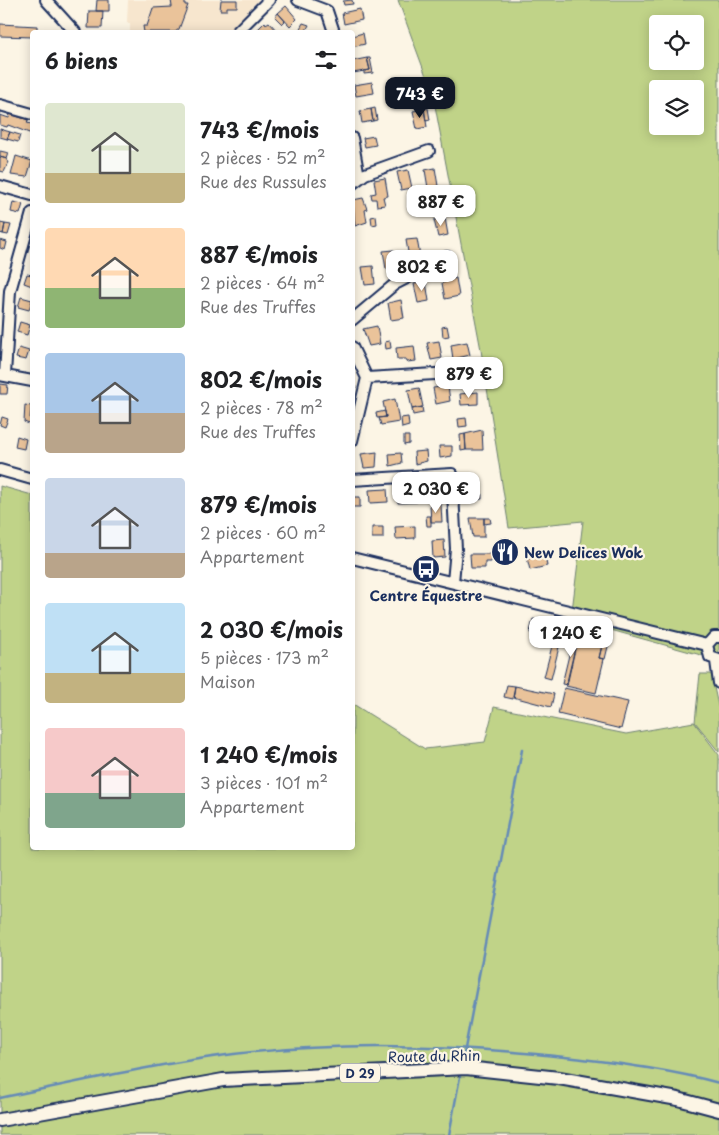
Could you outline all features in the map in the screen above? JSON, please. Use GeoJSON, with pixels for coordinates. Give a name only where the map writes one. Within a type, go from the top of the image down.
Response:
{"type":"FeatureCollection","features":[{"type":"Feature","properties":{"kind":"main road","name":"Route du Rhin"},"geometry":{"type":"LineString","coordinates":[[0,1120],[223,1080],[466,1068],[559,1078],[678,1100],[719,1110]]}},
{"type":"Feature","properties":{"kind":"street"},"geometry":{"type":"LineString","coordinates":[[46,0],[72,30]]}},
{"type":"Feature","properties":{"kind":"street"},"geometry":{"type":"LineString","coordinates":[[239,30],[269,0]]}},
{"type":"Feature","properties":{"kind":"street"},"geometry":{"type":"LineString","coordinates":[[298,0],[327,11],[333,30]]}},
{"type":"Feature","properties":{"kind":"street"},"geometry":{"type":"LineString","coordinates":[[0,105],[30,113]]}},
{"type":"Feature","properties":{"kind":"street"},"geometry":{"type":"LineString","coordinates":[[356,180],[429,151]]}},
{"type":"Feature","properties":{"kind":"street"},"geometry":{"type":"LineString","coordinates":[[0,186],[30,194]]}},
{"type":"Feature","properties":{"kind":"street"},"geometry":{"type":"LineString","coordinates":[[30,219],[5,290],[3,375],[30,381]]}},
{"type":"Feature","properties":{"kind":"street"},"geometry":{"type":"LineString","coordinates":[[355,317],[395,284],[447,257]]}},
{"type":"Feature","properties":{"kind":"street"},"geometry":{"type":"LineString","coordinates":[[355,352],[367,378],[355,428]]}},
{"type":"Feature","properties":{"kind":"street"},"geometry":{"type":"LineString","coordinates":[[367,378],[452,373],[463,376]]}},
{"type":"Feature","properties":{"kind":"street"},"geometry":{"type":"LineString","coordinates":[[0,470],[30,478]]}},
{"type":"Feature","properties":{"kind":"street"},"geometry":{"type":"LineString","coordinates":[[355,480],[452,474],[456,549],[453,582]]}},
{"type":"Feature","properties":{"kind":"street"},"geometry":{"type":"LineString","coordinates":[[355,559],[707,646]]}},
{"type":"Feature","properties":{"kind":"street"},"geometry":{"type":"LineString","coordinates":[[707,646],[714,637],[719,637]]}},
{"type":"Feature","properties":{"kind":"street"},"geometry":{"type":"LineString","coordinates":[[707,646],[710,657],[718,660],[719,683]]}},
{"type":"Feature","properties":{"kind":"shaded area"},"geometry":{"type":"Polygon","coordinates":[[[128,0],[260,0],[258,5],[231,30],[130,30],[130,24],[127,22],[128,0]]]}},
{"type":"Feature","properties":{"kind":"green space"},"geometry":{"type":"Polygon","coordinates":[[[398,0],[719,0],[719,662],[701,655],[571,619],[583,521],[509,528],[481,350],[433,95],[398,0]]]}},
{"type":"Feature","properties":{"kind":"green space"},"geometry":{"type":"Polygon","coordinates":[[[0,486],[30,494],[30,850],[355,850],[355,705],[425,749],[485,742],[494,707],[626,734],[694,722],[719,755],[719,1135],[0,1135],[0,486]]]}},
{"type":"Feature","properties":{"kind":"green space"},"geometry":{"type":"Polygon","coordinates":[[[700,674],[711,674],[719,710],[719,752],[695,722],[700,674]]]}},
{"type":"Feature","properties":{"kind":"building"},"geometry":{"type":"Polygon","coordinates":[[[97,0],[109,0],[109,11],[96,11],[97,0]]]}},
{"type":"Feature","properties":{"kind":"building"},"geometry":{"type":"Polygon","coordinates":[[[171,0],[185,0],[185,5],[188,5],[179,29],[144,30],[143,26],[147,26],[153,8],[172,7],[171,0]]]}},
{"type":"Feature","properties":{"kind":"building"},"geometry":{"type":"Polygon","coordinates":[[[221,0],[237,0],[237,7],[227,7],[227,10],[220,10],[221,0]]]}},
{"type":"Feature","properties":{"kind":"building"},"geometry":{"type":"Polygon","coordinates":[[[352,0],[353,4],[344,5],[343,1],[352,0]]]}},
{"type":"Feature","properties":{"kind":"building"},"geometry":{"type":"Polygon","coordinates":[[[286,6],[297,19],[290,26],[278,13],[286,6]]]}},
{"type":"Feature","properties":{"kind":"building"},"geometry":{"type":"Polygon","coordinates":[[[360,9],[362,20],[344,24],[342,13],[360,9]]]}},
{"type":"Feature","properties":{"kind":"building"},"geometry":{"type":"Polygon","coordinates":[[[89,11],[103,11],[102,28],[88,28],[89,11]]]}},
{"type":"Feature","properties":{"kind":"building"},"geometry":{"type":"Polygon","coordinates":[[[278,13],[285,21],[282,24],[275,17],[278,13]]]}},
{"type":"Feature","properties":{"kind":"building"},"geometry":{"type":"Polygon","coordinates":[[[265,22],[266,24],[269,22],[276,30],[257,30],[265,22]]]}},
{"type":"Feature","properties":{"kind":"building"},"geometry":{"type":"Polygon","coordinates":[[[303,23],[309,25],[306,30],[299,30],[303,23]]]}},
{"type":"Feature","properties":{"kind":"building"},"geometry":{"type":"Polygon","coordinates":[[[0,24],[37,26],[37,30],[30,30],[30,37],[0,36],[0,24]]]}},
{"type":"Feature","properties":{"kind":"building"},"geometry":{"type":"Polygon","coordinates":[[[363,33],[365,44],[355,46],[355,35],[363,33]]]}},
{"type":"Feature","properties":{"kind":"building"},"geometry":{"type":"Polygon","coordinates":[[[367,58],[370,70],[355,73],[355,60],[367,58]]]}},
{"type":"Feature","properties":{"kind":"building"},"geometry":{"type":"Polygon","coordinates":[[[367,58],[370,58],[373,73],[364,74],[364,71],[370,70],[367,58]]]}},
{"type":"Feature","properties":{"kind":"building"},"geometry":{"type":"Polygon","coordinates":[[[372,82],[374,93],[356,96],[355,85],[372,82]]]}},
{"type":"Feature","properties":{"kind":"building"},"geometry":{"type":"Polygon","coordinates":[[[375,108],[377,120],[373,121],[371,109],[375,108]]]}},
{"type":"Feature","properties":{"kind":"building"},"geometry":{"type":"Polygon","coordinates":[[[428,108],[430,120],[426,121],[424,109],[428,108]]]}},
{"type":"Feature","properties":{"kind":"building"},"geometry":{"type":"Polygon","coordinates":[[[371,109],[373,121],[362,123],[360,111],[371,109]]]}},
{"type":"Feature","properties":{"kind":"building"},"geometry":{"type":"Polygon","coordinates":[[[424,109],[427,127],[417,129],[413,111],[424,109]]]}},
{"type":"Feature","properties":{"kind":"building"},"geometry":{"type":"Polygon","coordinates":[[[10,114],[28,120],[30,133],[8,125],[7,127],[0,125],[0,115],[9,118],[10,114]]]}},
{"type":"Feature","properties":{"kind":"building"},"geometry":{"type":"Polygon","coordinates":[[[0,129],[10,132],[7,139],[0,137],[0,129]]]}},
{"type":"Feature","properties":{"kind":"building"},"geometry":{"type":"Polygon","coordinates":[[[10,132],[20,135],[18,142],[7,139],[10,132]]]}},
{"type":"Feature","properties":{"kind":"building"},"geometry":{"type":"Polygon","coordinates":[[[374,136],[376,145],[365,147],[363,138],[374,136]]]}},
{"type":"Feature","properties":{"kind":"building"},"geometry":{"type":"Polygon","coordinates":[[[0,151],[9,153],[7,159],[0,157],[0,151]]]}},
{"type":"Feature","properties":{"kind":"building"},"geometry":{"type":"Polygon","coordinates":[[[16,156],[30,160],[27,177],[11,175],[16,156]]]}},
{"type":"Feature","properties":{"kind":"building"},"geometry":{"type":"Polygon","coordinates":[[[0,157],[7,159],[9,162],[4,172],[0,171],[0,157]]]}},
{"type":"Feature","properties":{"kind":"building"},"geometry":{"type":"Polygon","coordinates":[[[435,168],[438,186],[428,188],[425,170],[435,168]]]}},
{"type":"Feature","properties":{"kind":"building"},"geometry":{"type":"Polygon","coordinates":[[[408,170],[412,188],[401,190],[397,172],[408,170]]]}},
{"type":"Feature","properties":{"kind":"building"},"geometry":{"type":"Polygon","coordinates":[[[385,178],[388,196],[383,197],[385,205],[377,206],[376,199],[372,199],[371,194],[376,193],[374,180],[385,178]]]}},
{"type":"Feature","properties":{"kind":"building"},"geometry":{"type":"Polygon","coordinates":[[[363,198],[367,209],[365,210],[367,222],[355,226],[355,200],[363,198]]]}},
{"type":"Feature","properties":{"kind":"building"},"geometry":{"type":"Polygon","coordinates":[[[13,202],[23,204],[20,214],[11,212],[13,202]]]}},
{"type":"Feature","properties":{"kind":"building"},"geometry":{"type":"Polygon","coordinates":[[[376,216],[377,224],[372,225],[371,217],[376,216]]]}},
{"type":"Feature","properties":{"kind":"building"},"geometry":{"type":"Polygon","coordinates":[[[445,218],[448,235],[438,237],[434,220],[445,218]]]}},
{"type":"Feature","properties":{"kind":"building"},"geometry":{"type":"Polygon","coordinates":[[[0,223],[5,224],[3,234],[0,233],[0,223]]]}},
{"type":"Feature","properties":{"kind":"building"},"geometry":{"type":"Polygon","coordinates":[[[5,224],[11,225],[8,235],[3,234],[5,224]]]}},
{"type":"Feature","properties":{"kind":"building"},"geometry":{"type":"Polygon","coordinates":[[[417,239],[420,256],[409,258],[406,240],[417,239]]]}},
{"type":"Feature","properties":{"kind":"building"},"geometry":{"type":"Polygon","coordinates":[[[0,240],[7,242],[5,250],[0,248],[0,240]]]}},
{"type":"Feature","properties":{"kind":"building"},"geometry":{"type":"Polygon","coordinates":[[[394,250],[396,267],[386,269],[383,251],[394,250]]]}},
{"type":"Feature","properties":{"kind":"building"},"geometry":{"type":"Polygon","coordinates":[[[373,266],[375,284],[365,285],[362,267],[373,266]]]}},
{"type":"Feature","properties":{"kind":"building"},"geometry":{"type":"Polygon","coordinates":[[[27,274],[30,275],[30,285],[24,283],[27,274]]]}},
{"type":"Feature","properties":{"kind":"building"},"geometry":{"type":"Polygon","coordinates":[[[456,278],[459,296],[445,299],[442,283],[456,278]]]}},
{"type":"Feature","properties":{"kind":"building"},"geometry":{"type":"Polygon","coordinates":[[[426,282],[429,301],[418,303],[414,284],[426,282]]]}},
{"type":"Feature","properties":{"kind":"building"},"geometry":{"type":"Polygon","coordinates":[[[21,297],[30,299],[29,310],[18,307],[21,297]]]}},
{"type":"Feature","properties":{"kind":"building"},"geometry":{"type":"Polygon","coordinates":[[[401,300],[404,318],[391,320],[388,303],[401,300]]]}},
{"type":"Feature","properties":{"kind":"building"},"geometry":{"type":"Polygon","coordinates":[[[20,322],[30,325],[27,335],[17,332],[20,322]]]}},
{"type":"Feature","properties":{"kind":"building"},"geometry":{"type":"Polygon","coordinates":[[[377,326],[380,344],[369,346],[363,329],[377,326]]]}},
{"type":"Feature","properties":{"kind":"building"},"geometry":{"type":"Polygon","coordinates":[[[447,326],[449,336],[443,337],[442,327],[447,326]]]}},
{"type":"Feature","properties":{"kind":"building"},"geometry":{"type":"Polygon","coordinates":[[[390,341],[391,348],[386,349],[385,342],[390,341]]]}},
{"type":"Feature","properties":{"kind":"building"},"geometry":{"type":"Polygon","coordinates":[[[439,341],[442,358],[431,360],[427,343],[439,341]]]}},
{"type":"Feature","properties":{"kind":"building"},"geometry":{"type":"Polygon","coordinates":[[[467,342],[470,355],[453,359],[451,345],[467,342]]]}},
{"type":"Feature","properties":{"kind":"building"},"geometry":{"type":"Polygon","coordinates":[[[414,346],[416,361],[407,362],[406,359],[397,359],[396,348],[414,346]]]}},
{"type":"Feature","properties":{"kind":"building"},"geometry":{"type":"Polygon","coordinates":[[[19,348],[29,351],[26,360],[16,358],[19,348]]]}},
{"type":"Feature","properties":{"kind":"building"},"geometry":{"type":"Polygon","coordinates":[[[0,384],[8,385],[7,394],[0,394],[0,384]]]}},
{"type":"Feature","properties":{"kind":"building"},"geometry":{"type":"Polygon","coordinates":[[[448,386],[450,401],[436,404],[433,388],[448,386]]]}},
{"type":"Feature","properties":{"kind":"building"},"geometry":{"type":"Polygon","coordinates":[[[419,388],[423,407],[412,409],[408,390],[419,388]]]}},
{"type":"Feature","properties":{"kind":"building"},"geometry":{"type":"Polygon","coordinates":[[[478,392],[478,404],[461,405],[460,394],[478,392]]]}},
{"type":"Feature","properties":{"kind":"building"},"geometry":{"type":"Polygon","coordinates":[[[395,399],[399,422],[381,425],[379,418],[386,417],[383,402],[395,399]]]}},
{"type":"Feature","properties":{"kind":"building"},"geometry":{"type":"Polygon","coordinates":[[[25,405],[30,406],[30,424],[24,422],[25,405]]]}},
{"type":"Feature","properties":{"kind":"building"},"geometry":{"type":"Polygon","coordinates":[[[422,407],[423,413],[413,415],[412,409],[422,407]]]}},
{"type":"Feature","properties":{"kind":"building"},"geometry":{"type":"Polygon","coordinates":[[[385,411],[386,417],[377,418],[376,413],[385,411]]]}},
{"type":"Feature","properties":{"kind":"building"},"geometry":{"type":"Polygon","coordinates":[[[2,417],[8,419],[5,427],[0,425],[2,417]]]}},
{"type":"Feature","properties":{"kind":"building"},"geometry":{"type":"Polygon","coordinates":[[[408,417],[409,426],[402,428],[401,418],[408,417]]]}},
{"type":"Feature","properties":{"kind":"building"},"geometry":{"type":"Polygon","coordinates":[[[466,418],[467,426],[459,427],[458,419],[466,418]]]}},
{"type":"Feature","properties":{"kind":"building"},"geometry":{"type":"Polygon","coordinates":[[[482,430],[483,450],[466,450],[465,434],[482,430]]]}},
{"type":"Feature","properties":{"kind":"building"},"geometry":{"type":"Polygon","coordinates":[[[465,434],[466,450],[461,451],[460,435],[465,434]]]}},
{"type":"Feature","properties":{"kind":"building"},"geometry":{"type":"Polygon","coordinates":[[[17,436],[26,439],[24,449],[15,447],[17,436]]]}},
{"type":"Feature","properties":{"kind":"building"},"geometry":{"type":"Polygon","coordinates":[[[404,436],[409,436],[409,444],[404,445],[404,436]]]}},
{"type":"Feature","properties":{"kind":"building"},"geometry":{"type":"Polygon","coordinates":[[[439,446],[452,446],[452,456],[440,458],[439,446]]]}},
{"type":"Feature","properties":{"kind":"building"},"geometry":{"type":"Polygon","coordinates":[[[426,451],[427,461],[415,464],[414,452],[426,451]]]}},
{"type":"Feature","properties":{"kind":"building"},"geometry":{"type":"Polygon","coordinates":[[[377,452],[376,467],[364,468],[361,454],[377,452]]]}},
{"type":"Feature","properties":{"kind":"building"},"geometry":{"type":"Polygon","coordinates":[[[401,453],[402,463],[390,466],[389,454],[401,453]]]}},
{"type":"Feature","properties":{"kind":"building"},"geometry":{"type":"Polygon","coordinates":[[[481,481],[482,499],[471,500],[470,482],[481,481]]]}},
{"type":"Feature","properties":{"kind":"building"},"geometry":{"type":"Polygon","coordinates":[[[413,487],[414,493],[417,493],[417,502],[398,503],[397,488],[413,487]]]}},
{"type":"Feature","properties":{"kind":"building"},"geometry":{"type":"Polygon","coordinates":[[[387,489],[388,502],[370,503],[369,490],[387,489]]]}},
{"type":"Feature","properties":{"kind":"building"},"geometry":{"type":"Polygon","coordinates":[[[355,497],[360,497],[360,507],[355,507],[355,497]]]}},
{"type":"Feature","properties":{"kind":"building"},"geometry":{"type":"Polygon","coordinates":[[[430,505],[441,505],[442,522],[431,522],[430,505]]]}},
{"type":"Feature","properties":{"kind":"building"},"geometry":{"type":"Polygon","coordinates":[[[426,516],[431,516],[431,526],[427,526],[426,516]]]}},
{"type":"Feature","properties":{"kind":"building"},"geometry":{"type":"Polygon","coordinates":[[[470,518],[484,518],[484,537],[473,537],[470,518]]]}},
{"type":"Feature","properties":{"kind":"building"},"geometry":{"type":"Polygon","coordinates":[[[484,518],[490,518],[491,523],[484,524],[484,518]]]}},
{"type":"Feature","properties":{"kind":"building"},"geometry":{"type":"Polygon","coordinates":[[[415,526],[415,538],[396,539],[395,527],[415,526]]]}},
{"type":"Feature","properties":{"kind":"building"},"geometry":{"type":"Polygon","coordinates":[[[372,527],[383,527],[383,538],[372,538],[372,527]]]}},
{"type":"Feature","properties":{"kind":"building"},"geometry":{"type":"Polygon","coordinates":[[[507,538],[510,553],[502,554],[500,539],[507,538]]]}},
{"type":"Feature","properties":{"kind":"building"},"geometry":{"type":"Polygon","coordinates":[[[444,540],[445,557],[433,558],[432,541],[444,540]]]}},
{"type":"Feature","properties":{"kind":"building"},"geometry":{"type":"Polygon","coordinates":[[[470,554],[491,554],[491,562],[485,562],[485,568],[471,568],[470,554]]]}},
{"type":"Feature","properties":{"kind":"building"},"geometry":{"type":"Polygon","coordinates":[[[545,555],[547,566],[530,570],[527,558],[545,555]]]}},
{"type":"Feature","properties":{"kind":"building"},"geometry":{"type":"Polygon","coordinates":[[[533,619],[562,626],[559,640],[530,633],[533,619]]]}},
{"type":"Feature","properties":{"kind":"building"},"geometry":{"type":"Polygon","coordinates":[[[575,630],[579,631],[567,685],[562,684],[575,630]]]}},
{"type":"Feature","properties":{"kind":"building"},"geometry":{"type":"Polygon","coordinates":[[[579,631],[604,637],[599,658],[604,659],[596,693],[566,686],[579,631]]]}},
{"type":"Feature","properties":{"kind":"building"},"geometry":{"type":"Polygon","coordinates":[[[604,637],[610,638],[605,659],[599,658],[604,637]]]}},
{"type":"Feature","properties":{"kind":"building"},"geometry":{"type":"Polygon","coordinates":[[[552,646],[559,647],[551,679],[544,677],[552,646]]]}},
{"type":"Feature","properties":{"kind":"building"},"geometry":{"type":"Polygon","coordinates":[[[507,685],[515,686],[513,699],[504,697],[507,685]]]}},
{"type":"Feature","properties":{"kind":"building"},"geometry":{"type":"Polygon","coordinates":[[[515,686],[554,694],[551,707],[513,697],[515,686]]]}},
{"type":"Feature","properties":{"kind":"building"},"geometry":{"type":"Polygon","coordinates":[[[564,688],[628,702],[621,729],[558,714],[564,688]]]}},
{"type":"Feature","properties":{"kind":"waterway"},"geometry":{"type":"LineString","coordinates":[[463,1059],[522,750]]}},
{"type":"Feature","properties":{"kind":"waterway"},"geometry":{"type":"LineString","coordinates":[[0,1098],[204,1058],[276,1050],[361,1046],[490,1050],[574,1058],[683,1074],[719,1083]]}},
{"type":"Feature","properties":{"kind":"waterway"},"geometry":{"type":"LineString","coordinates":[[449,1135],[460,1077]]}},
{"type":"Feature","properties":{"kind":"place","name":"New Delices Wok"},"geometry":{"type":"Point","coordinates":[505,552]}},
{"type":"Feature","properties":{"kind":"place","name":"Centre Équestre"},"geometry":{"type":"Point","coordinates":[426,569]}}]}
